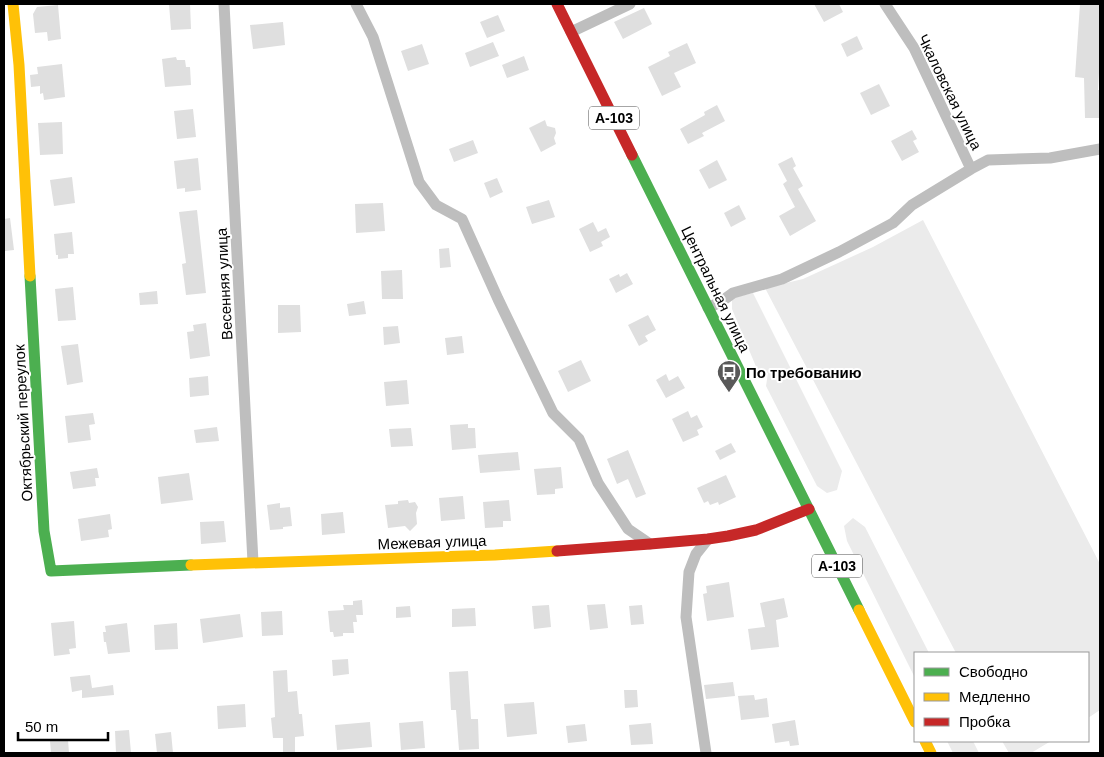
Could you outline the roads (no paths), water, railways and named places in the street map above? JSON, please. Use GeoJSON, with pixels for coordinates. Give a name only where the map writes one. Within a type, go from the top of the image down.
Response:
{"type":"FeatureCollection","features":[{"type":"Feature","properties":{"kind":"street","name":"Октябрьский переулок"},"geometry":{"type":"LineString","coordinates":[[13,4],[19,65],[44,531],[51,572]]}},
{"type":"Feature","properties":{"kind":"street","name":"Весенняя улица"},"geometry":{"type":"LineString","coordinates":[[224,4],[253,562]]}},
{"type":"Feature","properties":{"kind":"street"},"geometry":{"type":"LineString","coordinates":[[356,4],[373,37],[419,182],[436,204],[462,218],[498,300],[553,413],[579,439],[598,483],[628,529],[650,544]]}},
{"type":"Feature","properties":{"kind":"street","name":"Центральная улица"},"geometry":{"type":"LineString","coordinates":[[557,4],[914,720]]}},
{"type":"Feature","properties":{"kind":"street"},"geometry":{"type":"LineString","coordinates":[[571,32],[630,4]]}},
{"type":"Feature","properties":{"kind":"street","name":"Чкаловская улица"},"geometry":{"type":"LineString","coordinates":[[884,4],[914,48],[971,169]]}},
{"type":"Feature","properties":{"kind":"street"},"geometry":{"type":"LineString","coordinates":[[708,308],[733,293],[782,279],[839,252],[893,223],[912,205],[988,160],[1050,158],[1100,149]]}},
{"type":"Feature","properties":{"kind":"street","name":"Межевая улица"},"geometry":{"type":"LineString","coordinates":[[51,572],[253,562],[495,554],[650,544],[708,539],[756,530],[808,509]]}},
{"type":"Feature","properties":{"kind":"street"},"geometry":{"type":"LineString","coordinates":[[706,753],[686,617],[689,572],[696,554],[708,539]]}},
{"type":"Feature","properties":{"kind":"place","name":"По требованию"},"geometry":{"type":"Point","coordinates":[729,393]}}]}
